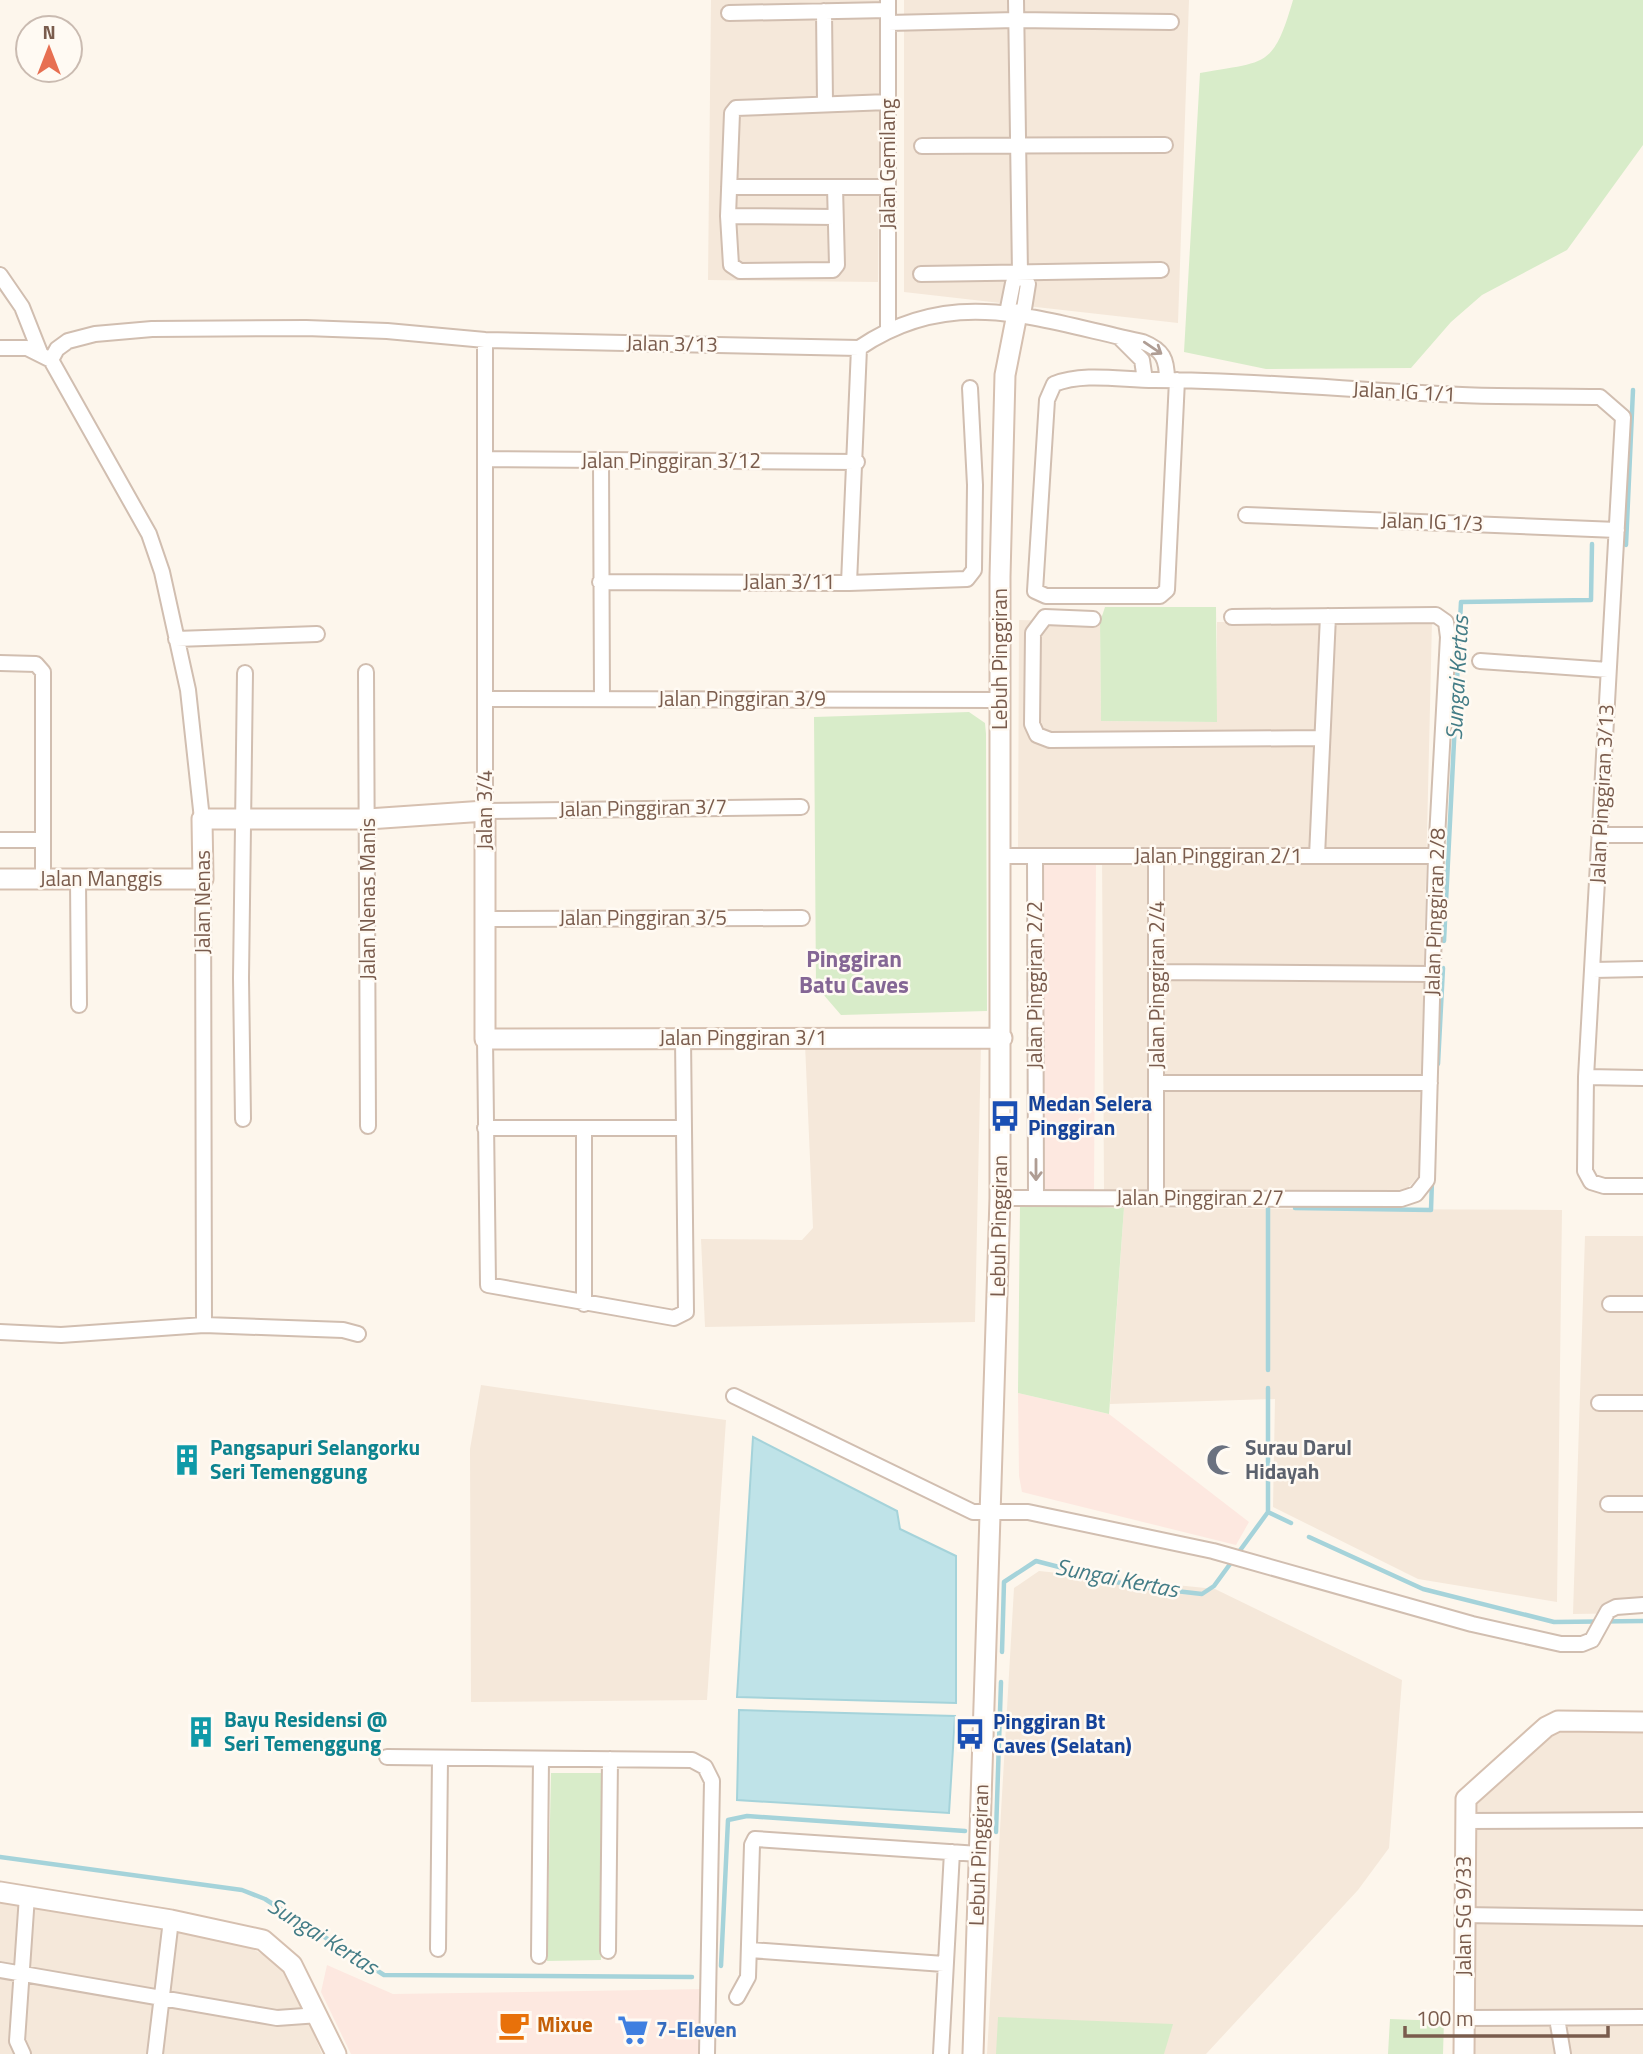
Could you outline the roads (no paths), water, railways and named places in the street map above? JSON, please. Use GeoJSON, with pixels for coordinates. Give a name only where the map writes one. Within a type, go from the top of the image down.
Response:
{"type":"FeatureCollection","features":[{"type":"Feature","properties":{"kind":"street"},"geometry":{"type":"LineString","coordinates":[[1016,0],[1016,146],[1020,274],[1013,283],[1016,314]]}},
{"type":"Feature","properties":{"kind":"street"},"geometry":{"type":"LineString","coordinates":[[729,13],[883,9],[1016,20],[1171,22]]}},
{"type":"Feature","properties":{"kind":"street","name":"Jalan Gemilang"},"geometry":{"type":"LineString","coordinates":[[883,9],[888,103],[888,328]]}},
{"type":"Feature","properties":{"kind":"street"},"geometry":{"type":"LineString","coordinates":[[824,11],[825,103]]}},
{"type":"Feature","properties":{"kind":"street"},"geometry":{"type":"LineString","coordinates":[[835,187],[837,265],[833,270],[740,271],[731,265],[728,216],[732,113],[741,106],[888,103]]}},
{"type":"Feature","properties":{"kind":"street"},"geometry":{"type":"LineString","coordinates":[[922,146],[1165,145]]}},
{"type":"Feature","properties":{"kind":"street"},"geometry":{"type":"LineString","coordinates":[[729,187],[888,187]]}},
{"type":"Feature","properties":{"kind":"street"},"geometry":{"type":"LineString","coordinates":[[728,216],[835,217]]}},
{"type":"Feature","properties":{"kind":"street"},"geometry":{"type":"LineString","coordinates":[[921,274],[1161,270]]}},
{"type":"Feature","properties":{"kind":"street","name":"Jalan Nenas"},"geometry":{"type":"LineString","coordinates":[[0,275],[22,307],[46,358],[149,534],[162,572],[188,690],[202,818],[204,1325]]}},
{"type":"Feature","properties":{"kind":"street"},"geometry":{"type":"LineString","coordinates":[[849,583],[859,348],[888,328],[947,311],[1016,314],[1117,336],[1158,348],[1167,360],[1172,380]]}},
{"type":"Feature","properties":{"kind":"street","name":"Lebuh Pinggiran"},"geometry":{"type":"LineString","coordinates":[[972,2054],[1000,1198],[1000,700],[1004,375],[1016,314]]}},
{"type":"Feature","properties":{"kind":"street","name":"Jalan 3/13"},"geometry":{"type":"LineString","coordinates":[[46,358],[68,341],[96,334],[152,329],[306,328],[387,331],[485,340],[859,348]]}},
{"type":"Feature","properties":{"kind":"street"},"geometry":{"type":"LineString","coordinates":[[1117,336],[1142,360],[1145,380]]}},
{"type":"Feature","properties":{"kind":"street","name":"Jalan 3/4"},"geometry":{"type":"LineString","coordinates":[[485,340],[487,1280],[494,1289],[584,1304]]}},
{"type":"Feature","properties":{"kind":"street"},"geometry":{"type":"LineString","coordinates":[[0,348],[27,348],[46,358]]}},
{"type":"Feature","properties":{"kind":"street","name":"Jalan IG 1/1"},"geometry":{"type":"LineString","coordinates":[[1172,380],[1167,590],[1160,596],[1046,596],[1035,592],[1047,400],[1054,384],[1068,379],[1172,380],[1258,382],[1463,395],[1600,397],[1623,417]]}},
{"type":"Feature","properties":{"kind":"street","name":"Jalan 3/11"},"geometry":{"type":"LineString","coordinates":[[600,582],[849,583],[967,579],[974,570],[975,485],[970,388]]}},
{"type":"Feature","properties":{"kind":"street","name":"Jalan Pinggiran 3/13"},"geometry":{"type":"LineString","coordinates":[[1623,417],[1586,1077],[1586,1171],[1591,1182],[1604,1186],[1643,1186]]}},
{"type":"Feature","properties":{"kind":"street","name":"Jalan Pinggiran 3/12"},"geometry":{"type":"LineString","coordinates":[[485,460],[856,461]]}},
{"type":"Feature","properties":{"kind":"street"},"geometry":{"type":"LineString","coordinates":[[601,460],[602,699]]}},
{"type":"Feature","properties":{"kind":"street","name":"Jalan IG 1/3"},"geometry":{"type":"LineString","coordinates":[[1246,514],[1617,530]]}},
{"type":"Feature","properties":{"kind":"street"},"geometry":{"type":"LineString","coordinates":[[1232,617],[1328,615],[1317,856]]}},
{"type":"Feature","properties":{"kind":"street","name":"Jalan Pinggiran 2/8"},"geometry":{"type":"LineString","coordinates":[[1328,615],[1436,615],[1446,622],[1448,637],[1436,856],[1427,1180],[1416,1194],[1401,1199]]}},
{"type":"Feature","properties":{"kind":"street"},"geometry":{"type":"LineString","coordinates":[[1093,619],[1045,617],[1033,633],[1032,724],[1037,735],[1050,740],[1322,738]]}},
{"type":"Feature","properties":{"kind":"street"},"geometry":{"type":"LineString","coordinates":[[176,639],[317,634]]}},
{"type":"Feature","properties":{"kind":"street"},"geometry":{"type":"LineString","coordinates":[[1480,661],[1608,670]]}},
{"type":"Feature","properties":{"kind":"street"},"geometry":{"type":"LineString","coordinates":[[0,663],[36,664],[43,672],[43,879]]}},
{"type":"Feature","properties":{"kind":"street","name":"Jalan Nenas Manis"},"geometry":{"type":"LineString","coordinates":[[366,672],[368,1126]]}},
{"type":"Feature","properties":{"kind":"street"},"geometry":{"type":"LineString","coordinates":[[243,1119],[245,673]]}},
{"type":"Feature","properties":{"kind":"street","name":"Jalan Pinggiran 3/9"},"geometry":{"type":"LineString","coordinates":[[485,699],[1000,700]]}},
{"type":"Feature","properties":{"kind":"street","name":"Jalan Pinggiran 3/7"},"geometry":{"type":"LineString","coordinates":[[485,811],[801,807]]}},
{"type":"Feature","properties":{"kind":"street"},"geometry":{"type":"LineString","coordinates":[[202,818],[368,818],[485,811]]}},
{"type":"Feature","properties":{"kind":"street"},"geometry":{"type":"LineString","coordinates":[[1599,835],[1643,835]]}},
{"type":"Feature","properties":{"kind":"street"},"geometry":{"type":"LineString","coordinates":[[0,840],[43,840]]}},
{"type":"Feature","properties":{"kind":"street","name":"Jalan Pinggiran 2/1"},"geometry":{"type":"LineString","coordinates":[[1000,856],[1436,856]]}},
{"type":"Feature","properties":{"kind":"street","name":"Jalan Pinggiran 2/2"},"geometry":{"type":"LineString","coordinates":[[1035,856],[1036,1198]]}},
{"type":"Feature","properties":{"kind":"street","name":"Jalan Pinggiran 2/4"},"geometry":{"type":"LineString","coordinates":[[1156,856],[1156,1198]]}},
{"type":"Feature","properties":{"kind":"street","name":"Jalan Manggis"},"geometry":{"type":"LineString","coordinates":[[0,879],[203,879]]}},
{"type":"Feature","properties":{"kind":"street"},"geometry":{"type":"LineString","coordinates":[[78,879],[79,1005]]}},
{"type":"Feature","properties":{"kind":"street","name":"Jalan Pinggiran 3/5"},"geometry":{"type":"LineString","coordinates":[[485,919],[802,918]]}},
{"type":"Feature","properties":{"kind":"street"},"geometry":{"type":"LineString","coordinates":[[1593,970],[1643,969]]}},
{"type":"Feature","properties":{"kind":"street"},"geometry":{"type":"LineString","coordinates":[[1157,972],[1433,974]]}},
{"type":"Feature","properties":{"kind":"street"},"geometry":{"type":"LineString","coordinates":[[584,1128],[584,1304],[674,1318],[686,1311],[683,1038]]}},
{"type":"Feature","properties":{"kind":"street","name":"Jalan Pinggiran 3/1"},"geometry":{"type":"LineString","coordinates":[[485,1039],[1002,1038]]}},
{"type":"Feature","properties":{"kind":"street"},"geometry":{"type":"LineString","coordinates":[[1586,1077],[1643,1078]]}},
{"type":"Feature","properties":{"kind":"street"},"geometry":{"type":"LineString","coordinates":[[1157,1083],[1430,1083]]}},
{"type":"Feature","properties":{"kind":"street"},"geometry":{"type":"LineString","coordinates":[[485,1128],[684,1128]]}},
{"type":"Feature","properties":{"kind":"street","name":"Jalan Pinggiran 2/7"},"geometry":{"type":"LineString","coordinates":[[1000,1198],[1401,1199]]}},
{"type":"Feature","properties":{"kind":"street"},"geometry":{"type":"LineString","coordinates":[[1610,1304],[1643,1304]]}},
{"type":"Feature","properties":{"kind":"street"},"geometry":{"type":"LineString","coordinates":[[0,1332],[61,1335],[204,1325],[343,1330],[358,1334]]}},
{"type":"Feature","properties":{"kind":"street"},"geometry":{"type":"LineString","coordinates":[[734,1396],[973,1512],[1028,1512],[1213,1551],[1472,1624],[1561,1644],[1582,1644],[1597,1633],[1612,1609],[1643,1605]]}},
{"type":"Feature","properties":{"kind":"street"},"geometry":{"type":"LineString","coordinates":[[1599,1404],[1643,1403]]}},
{"type":"Feature","properties":{"kind":"street"},"geometry":{"type":"LineString","coordinates":[[1608,1504],[1643,1504]]}},
{"type":"Feature","properties":{"kind":"street","name":"Jalan SG 9/33"},"geometry":{"type":"LineString","coordinates":[[1464,2054],[1466,1799],[1546,1727],[1558,1721],[1643,1722]]}},
{"type":"Feature","properties":{"kind":"street"},"geometry":{"type":"LineString","coordinates":[[387,1757],[692,1760],[705,1767],[712,1781],[707,2054]]}},
{"type":"Feature","properties":{"kind":"street"},"geometry":{"type":"LineString","coordinates":[[439,1949],[440,1758]]}},
{"type":"Feature","properties":{"kind":"street"},"geometry":{"type":"LineString","coordinates":[[539,1956],[541,1759]]}},
{"type":"Feature","properties":{"kind":"street"},"geometry":{"type":"LineString","coordinates":[[608,1951],[610,1759]]}},
{"type":"Feature","properties":{"kind":"street"},"geometry":{"type":"LineString","coordinates":[[1465,1821],[1643,1820]]}},
{"type":"Feature","properties":{"kind":"street"},"geometry":{"type":"LineString","coordinates":[[737,1997],[748,1978],[752,1844],[755,1839],[979,1854]]}},
{"type":"Feature","properties":{"kind":"street"},"geometry":{"type":"LineString","coordinates":[[941,2054],[952,1852]]}},
{"type":"Feature","properties":{"kind":"street"},"geometry":{"type":"LineString","coordinates":[[0,1892],[171,1920],[263,1940],[292,1965],[336,2054]]}},
{"type":"Feature","properties":{"kind":"street"},"geometry":{"type":"LineString","coordinates":[[23,2054],[17,2042],[27,1896]]}},
{"type":"Feature","properties":{"kind":"street"},"geometry":{"type":"LineString","coordinates":[[1463,1915],[1643,1918]]}},
{"type":"Feature","properties":{"kind":"street"},"geometry":{"type":"LineString","coordinates":[[155,2054],[171,1920]]}},
{"type":"Feature","properties":{"kind":"street"},"geometry":{"type":"LineString","coordinates":[[750,1950],[944,1964]]}},
{"type":"Feature","properties":{"kind":"street"},"geometry":{"type":"LineString","coordinates":[[0,1970],[277,2018],[319,2015]]}},
{"type":"Feature","properties":{"kind":"street"},"geometry":{"type":"LineString","coordinates":[[1463,2018],[1643,2017]]}},
{"type":"Feature","properties":{"kind":"street"},"geometry":{"type":"LineString","coordinates":[[1558,2018],[1563,2054]]}},
{"type":"Feature","properties":{"kind":"water"},"geometry":{"type":"Polygon","coordinates":[[[753,1437],[897,1511],[900,1529],[956,1556],[956,1703],[737,1697],[753,1437]]]}},
{"type":"Feature","properties":{"kind":"water"},"geometry":{"type":"Polygon","coordinates":[[[739,1710],[955,1716],[949,1813],[737,1800],[739,1710]]]}},
{"type":"Feature","properties":{"kind":"waterway","name":"Sungai Kertas"},"geometry":{"type":"LineString","coordinates":[[1626,545],[1633,390]]}},
{"type":"Feature","properties":{"kind":"waterway","name":"Sungai Kertas"},"geometry":{"type":"LineString","coordinates":[[1444,941],[1461,602],[1591,600],[1592,544]]}},
{"type":"Feature","properties":{"kind":"waterway"},"geometry":{"type":"LineString","coordinates":[[1438,1064],[1443,968]]}},
{"type":"Feature","properties":{"kind":"waterway","name":"Sungai Kertas"},"geometry":{"type":"LineString","coordinates":[[1295,1208],[1431,1210],[1432,1180]]}},
{"type":"Feature","properties":{"kind":"waterway","name":"Sungai Kertas"},"geometry":{"type":"LineString","coordinates":[[1268,1208],[1268,1370]]}},
{"type":"Feature","properties":{"kind":"waterway","name":"Sungai Kertas"},"geometry":{"type":"LineString","coordinates":[[1002,1652],[1004,1582],[1036,1561],[1132,1586],[1202,1594],[1214,1586],[1268,1512],[1268,1388]]}},
{"type":"Feature","properties":{"kind":"waterway"},"geometry":{"type":"LineString","coordinates":[[1268,1512],[1291,1523]]}},
{"type":"Feature","properties":{"kind":"waterway"},"geometry":{"type":"LineString","coordinates":[[1309,1537],[1423,1589],[1554,1622],[1643,1621]]}},
{"type":"Feature","properties":{"kind":"waterway","name":"Sungai Kertas"},"geometry":{"type":"LineString","coordinates":[[996,1832],[1001,1682]]}},
{"type":"Feature","properties":{"kind":"waterway","name":"Sungai Kertas"},"geometry":{"type":"LineString","coordinates":[[721,1966],[728,1820],[747,1816],[965,1831]]}},
{"type":"Feature","properties":{"kind":"waterway","name":"Sungai Kertas"},"geometry":{"type":"LineString","coordinates":[[0,1857],[242,1890],[265,1899],[384,1975],[692,1977]]}},
{"type":"Feature","properties":{"kind":"place","name":"Medan Selera Pinggiran"},"geometry":{"type":"Point","coordinates":[1005,1116]}},
{"type":"Feature","properties":{"kind":"place","name":"Pangsapuri Selangorku Seri Temenggung"},"geometry":{"type":"Point","coordinates":[187,1460]}},
{"type":"Feature","properties":{"kind":"place","name":"Surau Darul Hidayah"},"geometry":{"type":"Point","coordinates":[1222,1460]}},
{"type":"Feature","properties":{"kind":"place","name":"Bayu Residensi @ Seri Temenggung"},"geometry":{"type":"Point","coordinates":[201,1732]}},
{"type":"Feature","properties":{"kind":"place","name":"Pinggiran Bt Caves (Selatan)"},"geometry":{"type":"Point","coordinates":[970,1734]}},
{"type":"Feature","properties":{"kind":"place","name":"Mixue"},"geometry":{"type":"Point","coordinates":[514,2025]}},
{"type":"Feature","properties":{"kind":"place","name":"7-Eleven"},"geometry":{"type":"Point","coordinates":[633,2030]}},
{"type":"Feature","properties":{"kind":"district","name":"Pinggiran Batu Caves"},"geometry":{"type":"Point","coordinates":[854,972]}}]}
